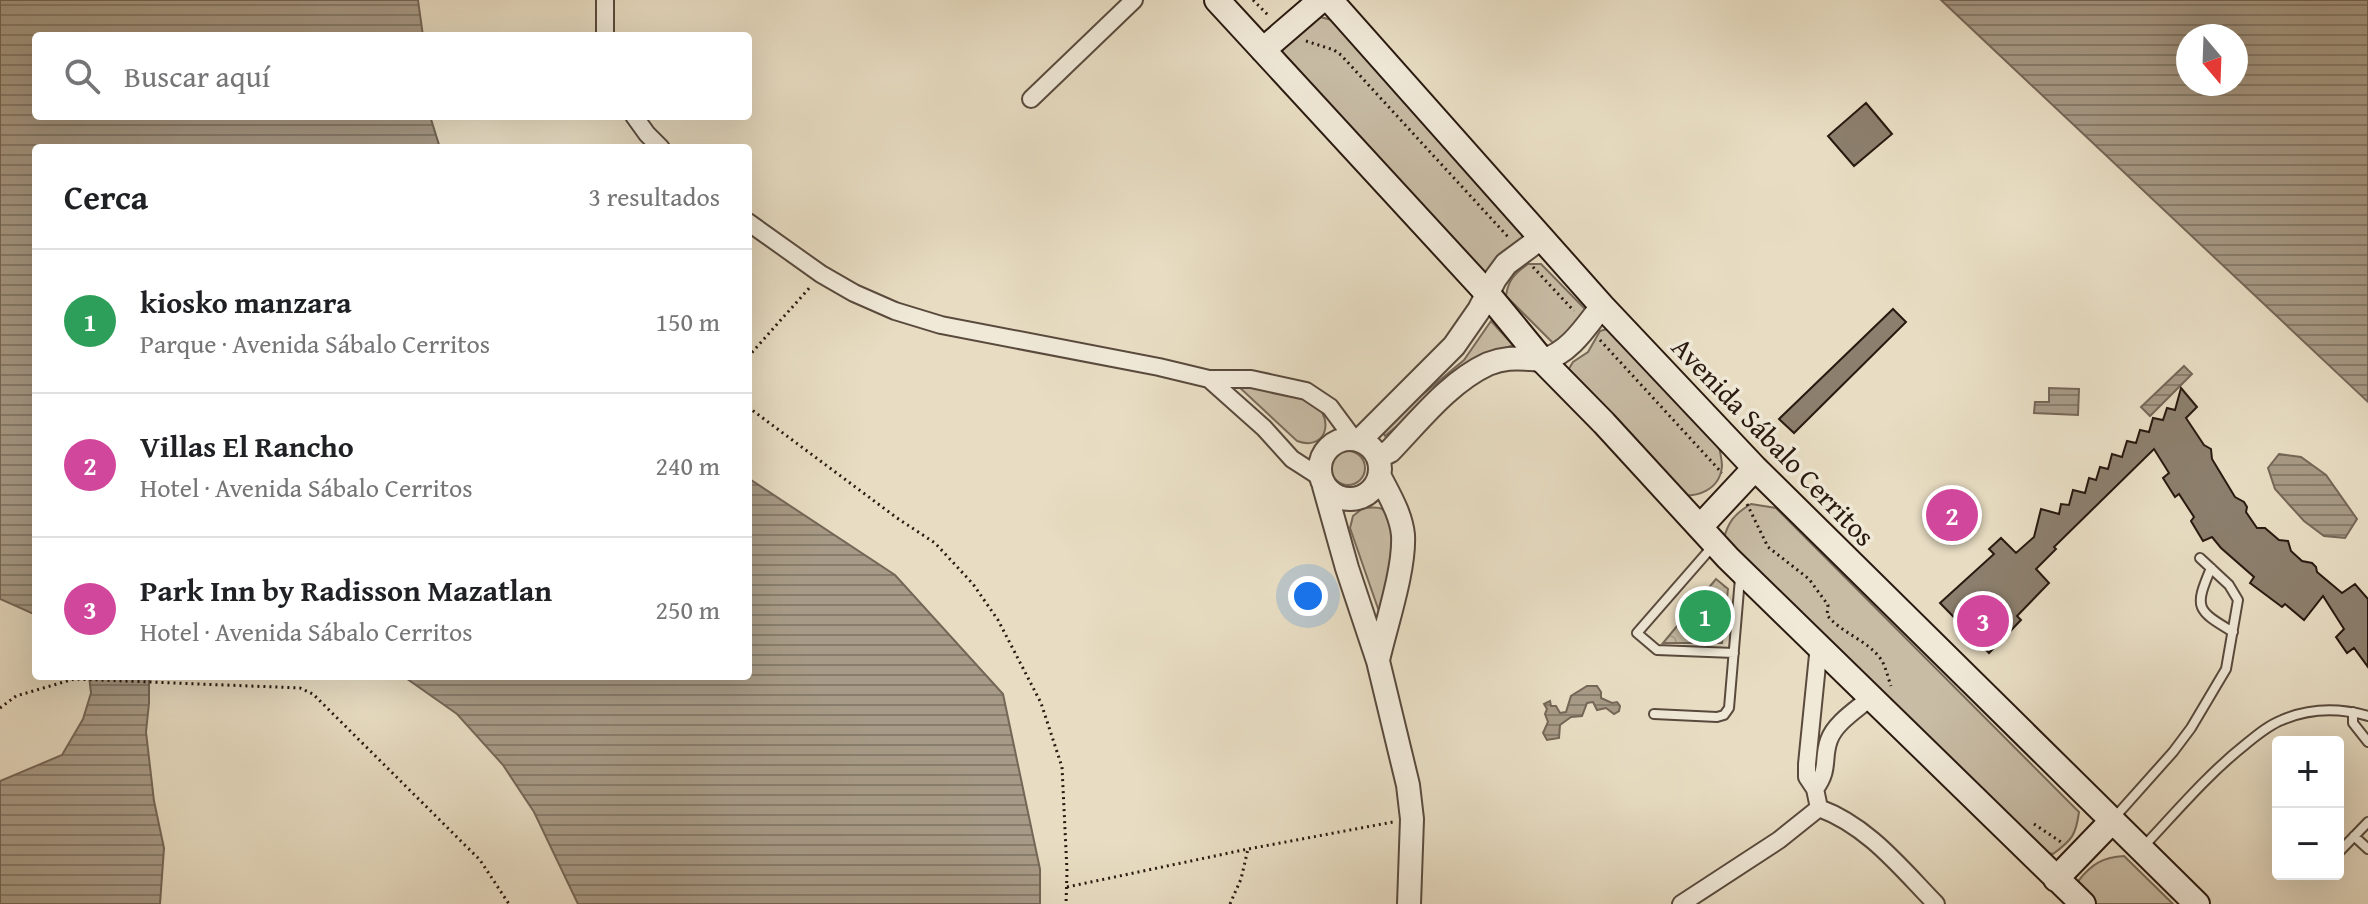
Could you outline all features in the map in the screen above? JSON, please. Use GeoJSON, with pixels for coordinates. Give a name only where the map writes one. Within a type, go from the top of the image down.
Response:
{"type":"FeatureCollection","features":[{"type":"Feature","properties":{"kind":"main road"},"geometry":{"type":"LineString","coordinates":[[1217,0],[1487,293],[1542,360],[1708,536],[1819,645],[1880,693],[2083,904]]}},
{"type":"Feature","properties":{"kind":"main road"},"geometry":{"type":"LineString","coordinates":[[1263,50],[1321,0]]}},
{"type":"Feature","properties":{"kind":"main road","name":"Avenida Sábalo Cerritos"},"geometry":{"type":"LineString","coordinates":[[1330,0],[1531,245],[1595,315],[1755,468],[2197,904]]}},
{"type":"Feature","properties":{"kind":"main road"},"geometry":{"type":"LineString","coordinates":[[1708,536],[1735,490],[1755,468]]}},
{"type":"Feature","properties":{"kind":"main road"},"geometry":{"type":"LineString","coordinates":[[2056,879],[2112,821]]}},
{"type":"Feature","properties":{"kind":"street"},"geometry":{"type":"LineString","coordinates":[[605,0],[605,32]]}},
{"type":"Feature","properties":{"kind":"street"},"geometry":{"type":"LineString","coordinates":[[1031,99],[1134,0]]}},
{"type":"Feature","properties":{"kind":"street"},"geometry":{"type":"LineString","coordinates":[[637,120],[657,144]]}},
{"type":"Feature","properties":{"kind":"street"},"geometry":{"type":"LineString","coordinates":[[752,225],[821,274],[895,311],[941,325],[1209,379],[1251,379],[1306,391],[1330,407],[1356,439],[1373,449],[1398,512],[1403,534],[1402,559],[1378,661]]}},
{"type":"Feature","properties":{"kind":"street"},"geometry":{"type":"LineString","coordinates":[[1409,904],[1412,819],[1408,785],[1378,661],[1322,481],[1322,457],[1327,448],[1336,442],[1356,439],[1454,346],[1506,264],[1531,245]]}},
{"type":"Feature","properties":{"kind":"street"},"geometry":{"type":"LineString","coordinates":[[1209,379],[1264,428],[1292,459],[1322,481],[1331,493],[1350,500],[1369,494],[1376,486],[1379,467],[1390,451],[1469,375],[1509,357],[1542,360],[1565,348],[1595,315]]}},
{"type":"Feature","properties":{"kind":"street"},"geometry":{"type":"LineString","coordinates":[[1819,645],[1808,735],[1807,777],[1815,789],[1819,808]]}},
{"type":"Feature","properties":{"kind":"street"},"geometry":{"type":"LineString","coordinates":[[1815,789],[1823,779],[1828,741],[1836,728],[1880,693]]}},
{"type":"Feature","properties":{"kind":"street"},"geometry":{"type":"LineString","coordinates":[[1808,735],[1828,741]]}},
{"type":"Feature","properties":{"kind":"street"},"geometry":{"type":"LineString","coordinates":[[1681,904],[1753,859],[1819,808]]}},
{"type":"Feature","properties":{"kind":"street"},"geometry":{"type":"LineString","coordinates":[[1819,808],[1857,827],[1936,904]]}},
{"type":"Feature","properties":{"kind":"lane"},"geometry":{"type":"LineString","coordinates":[[1708,536],[1637,633],[1657,650],[1734,653]]}},
{"type":"Feature","properties":{"kind":"lane"},"geometry":{"type":"LineString","coordinates":[[2112,821],[2173,752],[2226,669],[2238,600],[2229,585],[2200,558]]}},
{"type":"Feature","properties":{"kind":"lane"},"geometry":{"type":"LineString","coordinates":[[2211,568],[2199,596],[2201,608],[2212,620],[2233,632]]}},
{"type":"Feature","properties":{"kind":"lane"},"geometry":{"type":"LineString","coordinates":[[1654,714],[1717,717],[1724,715],[1729,708],[1741,570]]}},
{"type":"Feature","properties":{"kind":"lane"},"geometry":{"type":"LineString","coordinates":[[2141,849],[2203,783],[2262,731],[2282,720],[2322,710],[2368,716]]}},
{"type":"Feature","properties":{"kind":"lane"},"geometry":{"type":"LineString","coordinates":[[2353,712],[2353,723],[2368,742]]}},
{"type":"Feature","properties":{"kind":"lane"},"geometry":{"type":"LineString","coordinates":[[2344,847],[2368,822]]}},
{"type":"Feature","properties":{"kind":"lane"},"geometry":{"type":"LineString","coordinates":[[2354,836],[2368,849]]}},
{"type":"Feature","properties":{"kind":"path"},"geometry":{"type":"LineString","coordinates":[[1253,0],[1301,40],[1341,55],[1531,245],[1531,265],[1595,315],[1747,503],[1768,547],[1795,565],[1809,579],[1823,596],[1828,605],[1827,615],[1834,624],[1876,654],[1882,662],[1880,693]]}},
{"type":"Feature","properties":{"kind":"path"},"geometry":{"type":"LineString","coordinates":[[752,352],[821,274]]}},
{"type":"Feature","properties":{"kind":"path"},"geometry":{"type":"LineString","coordinates":[[752,410],[935,543],[973,584],[998,620],[1041,703],[1062,767],[1066,904]]}},
{"type":"Feature","properties":{"kind":"path"},"geometry":{"type":"LineString","coordinates":[[0,708],[16,696],[71,680]]}},
{"type":"Feature","properties":{"kind":"path"},"geometry":{"type":"LineString","coordinates":[[94,680],[300,688],[313,694],[480,860],[509,904]]}},
{"type":"Feature","properties":{"kind":"path"},"geometry":{"type":"LineString","coordinates":[[1067,887],[1412,819]]}},
{"type":"Feature","properties":{"kind":"path"},"geometry":{"type":"LineString","coordinates":[[2029,822],[2077,857]]}},
{"type":"Feature","properties":{"kind":"path"},"geometry":{"type":"LineString","coordinates":[[1230,904],[1241,879],[1248,849]]}},
{"type":"Feature","properties":{"kind":"green space"},"geometry":{"type":"Polygon","coordinates":[[[1308,18],[1332,20],[1525,233],[1518,246],[1500,263],[1480,273],[1282,56],[1283,47],[1308,18]]]}},
{"type":"Feature","properties":{"kind":"green space"},"geometry":{"type":"Polygon","coordinates":[[[1528,264],[1541,264],[1588,312],[1555,345],[1506,296],[1513,277],[1528,264]]]}},
{"type":"Feature","properties":{"kind":"green space"},"geometry":{"type":"Polygon","coordinates":[[[1491,321],[1513,345],[1472,364],[1385,436],[1381,429],[1464,360],[1491,321]]]}},
{"type":"Feature","properties":{"kind":"green space"},"geometry":{"type":"Polygon","coordinates":[[[1610,328],[1719,446],[1720,474],[1706,491],[1677,495],[1567,372],[1573,362],[1588,352],[1600,331],[1610,328]]]}},
{"type":"Feature","properties":{"kind":"green space"},"geometry":{"type":"Polygon","coordinates":[[[1238,386],[1281,391],[1306,398],[1322,412],[1325,429],[1322,436],[1308,443],[1297,441],[1238,386]]]}},
{"type":"Feature","properties":{"kind":"green space"},"geometry":{"type":"Polygon","coordinates":[[[1348,451],[1360,456],[1365,468],[1360,480],[1348,485],[1336,480],[1331,468],[1336,456],[1348,451]]]}},
{"type":"Feature","properties":{"kind":"green space"},"geometry":{"type":"Polygon","coordinates":[[[1751,504],[1776,508],[2079,812],[2074,832],[2065,845],[2053,854],[2038,851],[1723,541],[1732,519],[1751,504]]]}},
{"type":"Feature","properties":{"kind":"green space"},"geometry":{"type":"Polygon","coordinates":[[[1363,508],[1382,509],[1390,516],[1394,528],[1391,578],[1382,620],[1350,528],[1353,516],[1363,508]]]}},
{"type":"Feature","properties":{"kind":"green space"},"geometry":{"type":"Polygon","coordinates":[[[1716,579],[1728,589],[1722,643],[1663,643],[1716,579]]]}},
{"type":"Feature","properties":{"kind":"green space"},"geometry":{"type":"Polygon","coordinates":[[[2124,856],[2173,904],[2086,904],[2080,897],[2079,880],[2098,862],[2124,856]]]}},
{"type":"Feature","properties":{"kind":"shaded area"},"geometry":{"type":"Polygon","coordinates":[[[0,0],[418,0],[422,32],[32,32],[32,120],[431,120],[439,144],[32,144],[32,613],[0,599],[0,0]]]}},
{"type":"Feature","properties":{"kind":"shaded area"},"geometry":{"type":"Polygon","coordinates":[[[1941,0],[2368,0],[2368,402],[1941,0]]]}},
{"type":"Feature","properties":{"kind":"shaded area"},"geometry":{"type":"Polygon","coordinates":[[[2184,366],[2192,374],[2150,416],[2141,407],[2184,366]]]}},
{"type":"Feature","properties":{"kind":"shaded area"},"geometry":{"type":"Polygon","coordinates":[[[2049,388],[2079,389],[2078,415],[2034,413],[2035,402],[2049,402],[2049,388]]]}},
{"type":"Feature","properties":{"kind":"shaded area"},"geometry":{"type":"Polygon","coordinates":[[[2279,454],[2301,457],[2326,475],[2357,519],[2345,538],[2324,536],[2304,521],[2275,489],[2268,468],[2279,454]]]}},
{"type":"Feature","properties":{"kind":"shaded area"},"geometry":{"type":"Polygon","coordinates":[[[752,481],[895,575],[1003,694],[1040,869],[1040,904],[578,904],[534,812],[503,765],[457,714],[409,680],[752,680],[752,481]]]}},
{"type":"Feature","properties":{"kind":"shaded area"},"geometry":{"type":"Polygon","coordinates":[[[89,680],[149,680],[146,732],[154,801],[164,848],[160,904],[0,904],[0,781],[62,755],[83,719],[91,693],[89,680]]]}},
{"type":"Feature","properties":{"kind":"shaded area"},"geometry":{"type":"Polygon","coordinates":[[[1587,686],[1597,686],[1601,698],[1617,702],[1619,711],[1614,714],[1606,708],[1597,710],[1593,702],[1587,703],[1582,716],[1571,717],[1560,725],[1559,738],[1547,740],[1543,733],[1548,722],[1544,704],[1550,701],[1551,706],[1556,706],[1560,713],[1566,712],[1571,696],[1587,686]]]}},
{"type":"Feature","properties":{"kind":"building"},"geometry":{"type":"Polygon","coordinates":[[[1866,103],[1892,134],[1854,166],[1828,136],[1866,103]]]}},
{"type":"Feature","properties":{"kind":"building"},"geometry":{"type":"Polygon","coordinates":[[[1893,309],[1906,322],[1794,433],[1779,419],[1893,309]]]}},
{"type":"Feature","properties":{"kind":"building"},"geometry":{"type":"Polygon","coordinates":[[[2181,388],[2197,407],[2186,418],[2204,445],[2211,449],[2212,459],[2235,497],[2244,502],[2246,512],[2257,528],[2265,528],[2279,540],[2288,541],[2291,551],[2302,561],[2312,563],[2317,572],[2342,593],[2355,584],[2368,599],[2368,667],[2354,648],[2347,653],[2336,637],[2344,629],[2323,596],[2304,620],[2285,604],[2282,607],[2250,583],[2254,577],[2212,537],[2203,541],[2191,521],[2194,517],[2179,494],[2175,497],[2163,478],[2169,473],[2154,449],[2054,547],[2056,549],[2036,569],[2049,583],[2017,616],[2021,620],[1989,653],[1940,603],[1994,554],[1989,549],[2001,538],[2016,553],[2034,537],[2041,509],[2059,514],[2061,504],[2069,505],[2073,490],[2085,493],[2089,478],[2096,480],[2100,467],[2108,469],[2112,454],[2122,457],[2127,441],[2136,443],[2140,430],[2149,432],[2153,418],[2163,420],[2167,408],[2175,410],[2181,388]]]}},
{"type":"Feature","properties":{"kind":"place","name":"Villas El Rancho"},"geometry":{"type":"Point","coordinates":[1952,515]}},
{"type":"Feature","properties":{"kind":"place","name":"kiosko manzara"},"geometry":{"type":"Point","coordinates":[1705,616]}},
{"type":"Feature","properties":{"kind":"place","name":"Park Inn by Radisson Mazatlan"},"geometry":{"type":"Point","coordinates":[1983,621]}}]}
